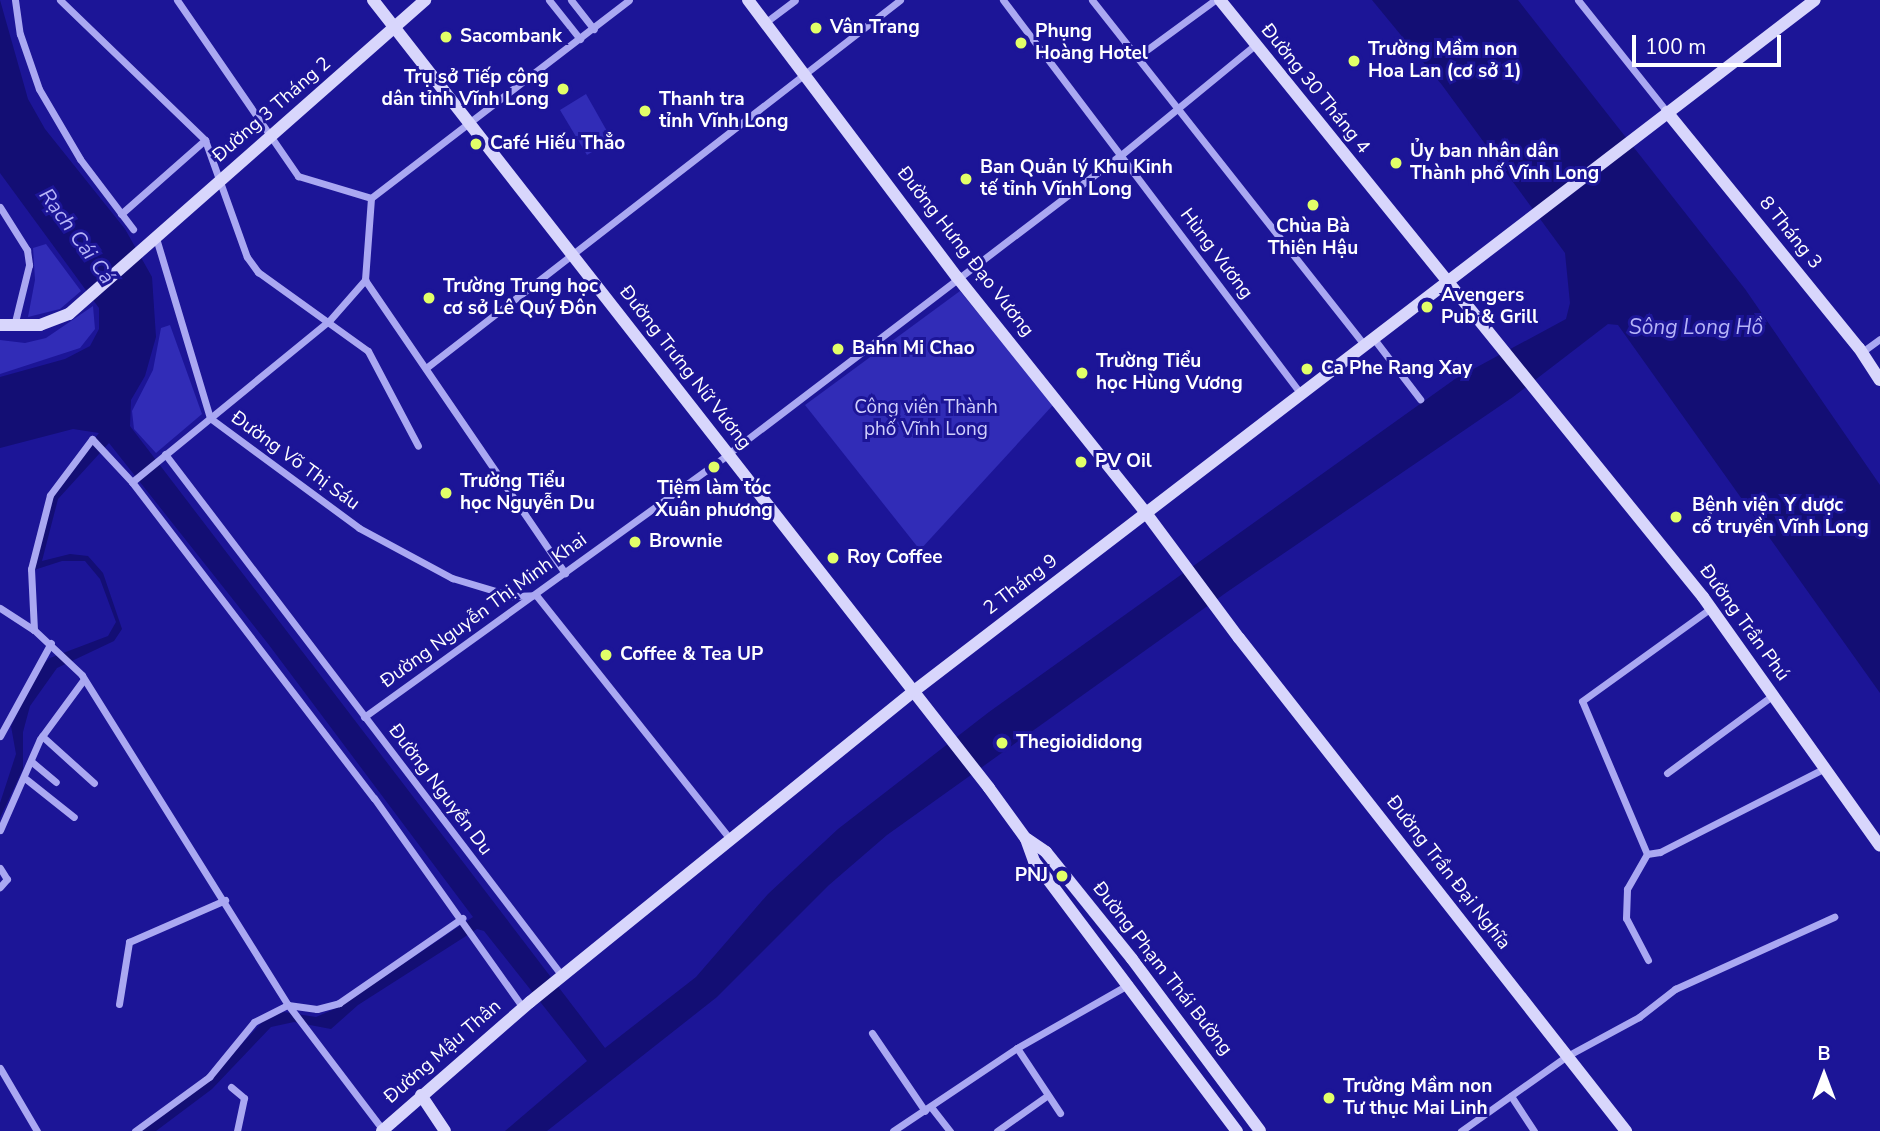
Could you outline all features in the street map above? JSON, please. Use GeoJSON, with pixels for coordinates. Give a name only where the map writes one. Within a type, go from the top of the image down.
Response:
{"type":"FeatureCollection","features":[{"type":"Feature","properties":{"kind":"main road","name":"Đường Trưng Nữ Vương"},"geometry":{"type":"LineString","coordinates":[[373,0],[989,788]]}},
{"type":"Feature","properties":{"kind":"main road","name":"Đường 3 Tháng 2"},"geometry":{"type":"LineString","coordinates":[[0,325],[14,327],[57,321],[81,304],[425,0]]}},
{"type":"Feature","properties":{"kind":"main road","name":"Đường Hưng Đạo Vương"},"geometry":{"type":"LineString","coordinates":[[748,0],[806,73],[957,277],[1156,525]]}},
{"type":"Feature","properties":{"kind":"main road","name":"Đường 30 Tháng 4"},"geometry":{"type":"LineString","coordinates":[[1217,0],[1487,332]]}},
{"type":"Feature","properties":{"kind":"main road","name":"2 Tháng 9"},"geometry":{"type":"LineString","coordinates":[[561,980],[914,691],[1815,0]]}},
{"type":"Feature","properties":{"kind":"main road","name":"8 Tháng 3"},"geometry":{"type":"LineString","coordinates":[[1667,112],[1862,352],[1880,380]]}},
{"type":"Feature","properties":{"kind":"main road","name":"Đường Trần Phú"},"geometry":{"type":"LineString","coordinates":[[1487,332],[1711,608],[1880,846]]}},
{"type":"Feature","properties":{"kind":"main road","name":"Đường Trần Đại Nghĩa"},"geometry":{"type":"LineString","coordinates":[[1156,525],[1239,638],[1626,1131]]}},
{"type":"Feature","properties":{"kind":"main road","name":"Đường Phạm Thái Bường"},"geometry":{"type":"LineString","coordinates":[[989,788],[1026,839],[1034,861],[1130,984],[1237,1131]]}},
{"type":"Feature","properties":{"kind":"main road","name":"Đường Phạm Thái Bường"},"geometry":{"type":"LineString","coordinates":[[1026,839],[1046,852],[1144,974],[1260,1131]]}},
{"type":"Feature","properties":{"kind":"main road"},"geometry":{"type":"LineString","coordinates":[[1130,984],[1144,974]]}},
{"type":"Feature","properties":{"kind":"main road","name":"Đường Mậu Thân"},"geometry":{"type":"LineString","coordinates":[[382,1130],[527,1005],[561,980]]}},
{"type":"Feature","properties":{"kind":"main road"},"geometry":{"type":"LineString","coordinates":[[421,1095],[445,1131]]}},
{"type":"Feature","properties":{"kind":"street"},"geometry":{"type":"LineString","coordinates":[[15,0],[20,34],[39,89],[80,159],[133,229]]}},
{"type":"Feature","properties":{"kind":"street"},"geometry":{"type":"LineString","coordinates":[[60,0],[205,140],[247,257],[258,272],[368,351],[418,446]]}},
{"type":"Feature","properties":{"kind":"street"},"geometry":{"type":"LineString","coordinates":[[177,0],[298,176],[371,198]]}},
{"type":"Feature","properties":{"kind":"street"},"geometry":{"type":"LineString","coordinates":[[549,0],[580,39]]}},
{"type":"Feature","properties":{"kind":"street"},"geometry":{"type":"LineString","coordinates":[[571,0],[594,29]]}},
{"type":"Feature","properties":{"kind":"street"},"geometry":{"type":"LineString","coordinates":[[134,480],[329,321],[365,280],[371,198],[629,0]]}},
{"type":"Feature","properties":{"kind":"street"},"geometry":{"type":"LineString","coordinates":[[766,22],[795,0]]}},
{"type":"Feature","properties":{"kind":"street"},"geometry":{"type":"LineString","coordinates":[[426,368],[900,0]]}},
{"type":"Feature","properties":{"kind":"street","name":"Hùng Vương"},"geometry":{"type":"LineString","coordinates":[[1003,0],[1301,394]]}},
{"type":"Feature","properties":{"kind":"street"},"geometry":{"type":"LineString","coordinates":[[1093,0],[1369,342],[1420,399]]}},
{"type":"Feature","properties":{"kind":"street"},"geometry":{"type":"LineString","coordinates":[[1137,57],[1217,0]]}},
{"type":"Feature","properties":{"kind":"street"},"geometry":{"type":"LineString","coordinates":[[1578,0],[1667,112]]}},
{"type":"Feature","properties":{"kind":"street","name":"Đường Nguyễn Thị Minh Khai"},"geometry":{"type":"LineString","coordinates":[[364,717],[728,454],[957,277],[1121,155],[1255,45]]}},
{"type":"Feature","properties":{"kind":"street"},"geometry":{"type":"LineString","coordinates":[[121,214],[205,140]]}},
{"type":"Feature","properties":{"kind":"street"},"geometry":{"type":"LineString","coordinates":[[0,207],[27,250],[29,265],[14,327]]}},
{"type":"Feature","properties":{"kind":"street","name":"Đường Võ Thị Sáu"},"geometry":{"type":"LineString","coordinates":[[156,238],[210,418],[371,534],[452,578],[512,596],[536,595]]}},
{"type":"Feature","properties":{"kind":"street"},"geometry":{"type":"LineString","coordinates":[[365,280],[565,573]]}},
{"type":"Feature","properties":{"kind":"street"},"geometry":{"type":"LineString","coordinates":[[1862,352],[1880,339]]}},
{"type":"Feature","properties":{"kind":"street"},"geometry":{"type":"LineString","coordinates":[[34,630],[31,569],[50,495],[92,439],[134,480],[462,918],[485,953],[527,1005]]}},
{"type":"Feature","properties":{"kind":"street","name":"Đường Nguyễn Du"},"geometry":{"type":"LineString","coordinates":[[163,456],[364,717],[561,980]]}},
{"type":"Feature","properties":{"kind":"street"},"geometry":{"type":"LineString","coordinates":[[536,595],[731,840]]}},
{"type":"Feature","properties":{"kind":"street"},"geometry":{"type":"LineString","coordinates":[[0,608],[53,645],[84,679],[290,1007],[382,1130]]}},
{"type":"Feature","properties":{"kind":"street"},"geometry":{"type":"LineString","coordinates":[[1647,854],[1582,701],[1711,608]]}},
{"type":"Feature","properties":{"kind":"street"},"geometry":{"type":"LineString","coordinates":[[0,736],[53,645]]}},
{"type":"Feature","properties":{"kind":"street"},"geometry":{"type":"LineString","coordinates":[[0,830],[26,779],[42,736],[84,679]]}},
{"type":"Feature","properties":{"kind":"street"},"geometry":{"type":"LineString","coordinates":[[1667,773],[1773,695]]}},
{"type":"Feature","properties":{"kind":"street"},"geometry":{"type":"LineString","coordinates":[[42,736],[94,783]]}},
{"type":"Feature","properties":{"kind":"street"},"geometry":{"type":"LineString","coordinates":[[32,762],[56,782]]}},
{"type":"Feature","properties":{"kind":"street"},"geometry":{"type":"LineString","coordinates":[[1647,854],[1660,852],[1825,768]]}},
{"type":"Feature","properties":{"kind":"street"},"geometry":{"type":"LineString","coordinates":[[26,779],[74,817]]}},
{"type":"Feature","properties":{"kind":"street"},"geometry":{"type":"LineString","coordinates":[[1647,854],[1627,889],[1626,918],[1648,960]]}},
{"type":"Feature","properties":{"kind":"street"},"geometry":{"type":"LineString","coordinates":[[0,868],[7,879],[0,887]]}},
{"type":"Feature","properties":{"kind":"street"},"geometry":{"type":"LineString","coordinates":[[119,1004],[129,942],[225,900]]}},
{"type":"Feature","properties":{"kind":"street"},"geometry":{"type":"LineString","coordinates":[[1461,1131],[1567,1056],[1639,1017],[1675,989],[1834,917]]}},
{"type":"Feature","properties":{"kind":"street"},"geometry":{"type":"LineString","coordinates":[[135,1131],[209,1077],[254,1022],[290,1007],[317,1009],[339,1003],[462,918]]}},
{"type":"Feature","properties":{"kind":"street"},"geometry":{"type":"LineString","coordinates":[[893,1131],[1017,1048],[1130,984]]}},
{"type":"Feature","properties":{"kind":"street"},"geometry":{"type":"LineString","coordinates":[[872,1033],[928,1109],[950,1131]]}},
{"type":"Feature","properties":{"kind":"street"},"geometry":{"type":"LineString","coordinates":[[1017,1048],[1060,1113]]}},
{"type":"Feature","properties":{"kind":"street"},"geometry":{"type":"LineString","coordinates":[[0,1068],[37,1131]]}},
{"type":"Feature","properties":{"kind":"street"},"geometry":{"type":"LineString","coordinates":[[231,1087],[244,1098],[237,1131]]}},
{"type":"Feature","properties":{"kind":"street"},"geometry":{"type":"LineString","coordinates":[[998,1131],[1048,1095]]}},
{"type":"Feature","properties":{"kind":"street"},"geometry":{"type":"LineString","coordinates":[[1511,1096],[1534,1131]]}},
{"type":"Feature","properties":{"kind":"green space"},"geometry":{"type":"Polygon","coordinates":[[[586,94],[612,140],[587,155],[560,110],[586,94]]]}},
{"type":"Feature","properties":{"kind":"green space"},"geometry":{"type":"Polygon","coordinates":[[[46,244],[81,291],[60,309],[28,317],[35,280],[33,248],[46,244]]]}},
{"type":"Feature","properties":{"kind":"green space","name":"Công viên Thành phố Vĩnh Long"},"geometry":{"type":"Polygon","coordinates":[[[960,291],[1053,405],[920,550],[805,405],[960,291]]]}},
{"type":"Feature","properties":{"kind":"green space"},"geometry":{"type":"Polygon","coordinates":[[[93,306],[95,329],[80,348],[0,374],[0,340],[25,343],[46,338],[93,306]]]}},
{"type":"Feature","properties":{"kind":"green space"},"geometry":{"type":"Polygon","coordinates":[[[170,325],[202,414],[156,453],[134,429],[132,411],[153,370],[161,328],[170,325]]]}},
{"type":"Feature","properties":{"kind":"water"},"geometry":{"type":"Polygon","coordinates":[[[0,0],[28,99],[45,129],[125,229],[152,277],[156,337],[145,376],[131,400],[130,426],[605,1048],[696,977],[768,894],[838,829],[989,712],[1455,379],[1566,319],[1570,303],[1565,253],[1442,85],[1372,0],[1518,0],[1745,289],[1880,485],[1880,693],[1618,325],[1608,324],[1513,397],[1227,592],[887,835],[829,885],[717,997],[547,1131],[505,1131],[587,1061],[484,931],[477,929],[358,1005],[331,1029],[294,1022],[271,1027],[212,1089],[156,1131],[141,1131],[207,1081],[267,1017],[284,1012],[316,1017],[339,1007],[473,917],[269,645],[109,443],[58,499],[42,561],[70,554],[88,556],[103,573],[122,629],[114,641],[57,668],[30,706],[23,732],[23,769],[0,818],[0,803],[16,754],[11,726],[40,667],[50,658],[108,636],[116,622],[100,579],[85,561],[62,561],[34,570],[53,490],[99,433],[73,429],[0,448],[0,377],[65,359],[90,346],[99,329],[99,308],[0,173],[0,0]]]}},
{"type":"Feature","properties":{"kind":"place","name":"Vân Trang"},"geometry":{"type":"Point","coordinates":[816,28]}},
{"type":"Feature","properties":{"kind":"place","name":"Sacombank"},"geometry":{"type":"Point","coordinates":[446,37]}},
{"type":"Feature","properties":{"kind":"place","name":"Phụng Hoàng Hotel"},"geometry":{"type":"Point","coordinates":[1021,43]}},
{"type":"Feature","properties":{"kind":"place","name":"Trường Mầm non Hoa Lan (cơ sở 1)"},"geometry":{"type":"Point","coordinates":[1354,61]}},
{"type":"Feature","properties":{"kind":"place","name":"Trụ sở Tiếp công dân tỉnh Vĩnh Long"},"geometry":{"type":"Point","coordinates":[563,89]}},
{"type":"Feature","properties":{"kind":"place","name":"Thanh tra tỉnh Vĩnh Long"},"geometry":{"type":"Point","coordinates":[645,111]}},
{"type":"Feature","properties":{"kind":"place","name":"Café Hiếu Thẳo"},"geometry":{"type":"Point","coordinates":[476,144]}},
{"type":"Feature","properties":{"kind":"place","name":"Ủy ban nhân dân Thành phố Vĩnh Long"},"geometry":{"type":"Point","coordinates":[1396,163]}},
{"type":"Feature","properties":{"kind":"place","name":"Ban Quản lý Khu Kinh tế tỉnh Vĩnh Long"},"geometry":{"type":"Point","coordinates":[966,179]}},
{"type":"Feature","properties":{"kind":"place","name":"Chùa Bà Thiên Hậu"},"geometry":{"type":"Point","coordinates":[1313,205]}},
{"type":"Feature","properties":{"kind":"place","name":"Trường Trung học cơ sở Lê Quý Đôn"},"geometry":{"type":"Point","coordinates":[429,298]}},
{"type":"Feature","properties":{"kind":"place","name":"Avengers Pub & Grill"},"geometry":{"type":"Point","coordinates":[1427,307]}},
{"type":"Feature","properties":{"kind":"place","name":"Bahn Mi Chao"},"geometry":{"type":"Point","coordinates":[838,349]}},
{"type":"Feature","properties":{"kind":"place","name":"Ca Phe Rang Xay"},"geometry":{"type":"Point","coordinates":[1307,369]}},
{"type":"Feature","properties":{"kind":"place","name":"Trường Tiểu học Hùng Vương"},"geometry":{"type":"Point","coordinates":[1082,373]}},
{"type":"Feature","properties":{"kind":"place","name":"PV Oil"},"geometry":{"type":"Point","coordinates":[1081,462]}},
{"type":"Feature","properties":{"kind":"place","name":"Tiệm làm tóc Xuân phương"},"geometry":{"type":"Point","coordinates":[714,467]}},
{"type":"Feature","properties":{"kind":"place","name":"Trường Tiểu học Nguyễn Du"},"geometry":{"type":"Point","coordinates":[446,493]}},
{"type":"Feature","properties":{"kind":"place","name":"Bệnh viện Y dược cổ truyền Vĩnh Long"},"geometry":{"type":"Point","coordinates":[1676,517]}},
{"type":"Feature","properties":{"kind":"place","name":"Brownie"},"geometry":{"type":"Point","coordinates":[635,542]}},
{"type":"Feature","properties":{"kind":"place","name":"Roy Coffee"},"geometry":{"type":"Point","coordinates":[833,558]}},
{"type":"Feature","properties":{"kind":"place","name":"Coffee & Tea UP"},"geometry":{"type":"Point","coordinates":[606,655]}},
{"type":"Feature","properties":{"kind":"place","name":"Thegioididong"},"geometry":{"type":"Point","coordinates":[1002,743]}},
{"type":"Feature","properties":{"kind":"place","name":"PNJ"},"geometry":{"type":"Point","coordinates":[1062,876]}},
{"type":"Feature","properties":{"kind":"place","name":"Trường Mầm non Tư thục Mai Linh"},"geometry":{"type":"Point","coordinates":[1329,1098]}},
{"type":"Feature","properties":{"kind":"water label","name":"Rạch Cái Cá"},"geometry":{"type":"Point","coordinates":[77,236]}},
{"type":"Feature","properties":{"kind":"water label","name":"Sông Long Hồ"},"geometry":{"type":"Point","coordinates":[1696,327]}}]}
